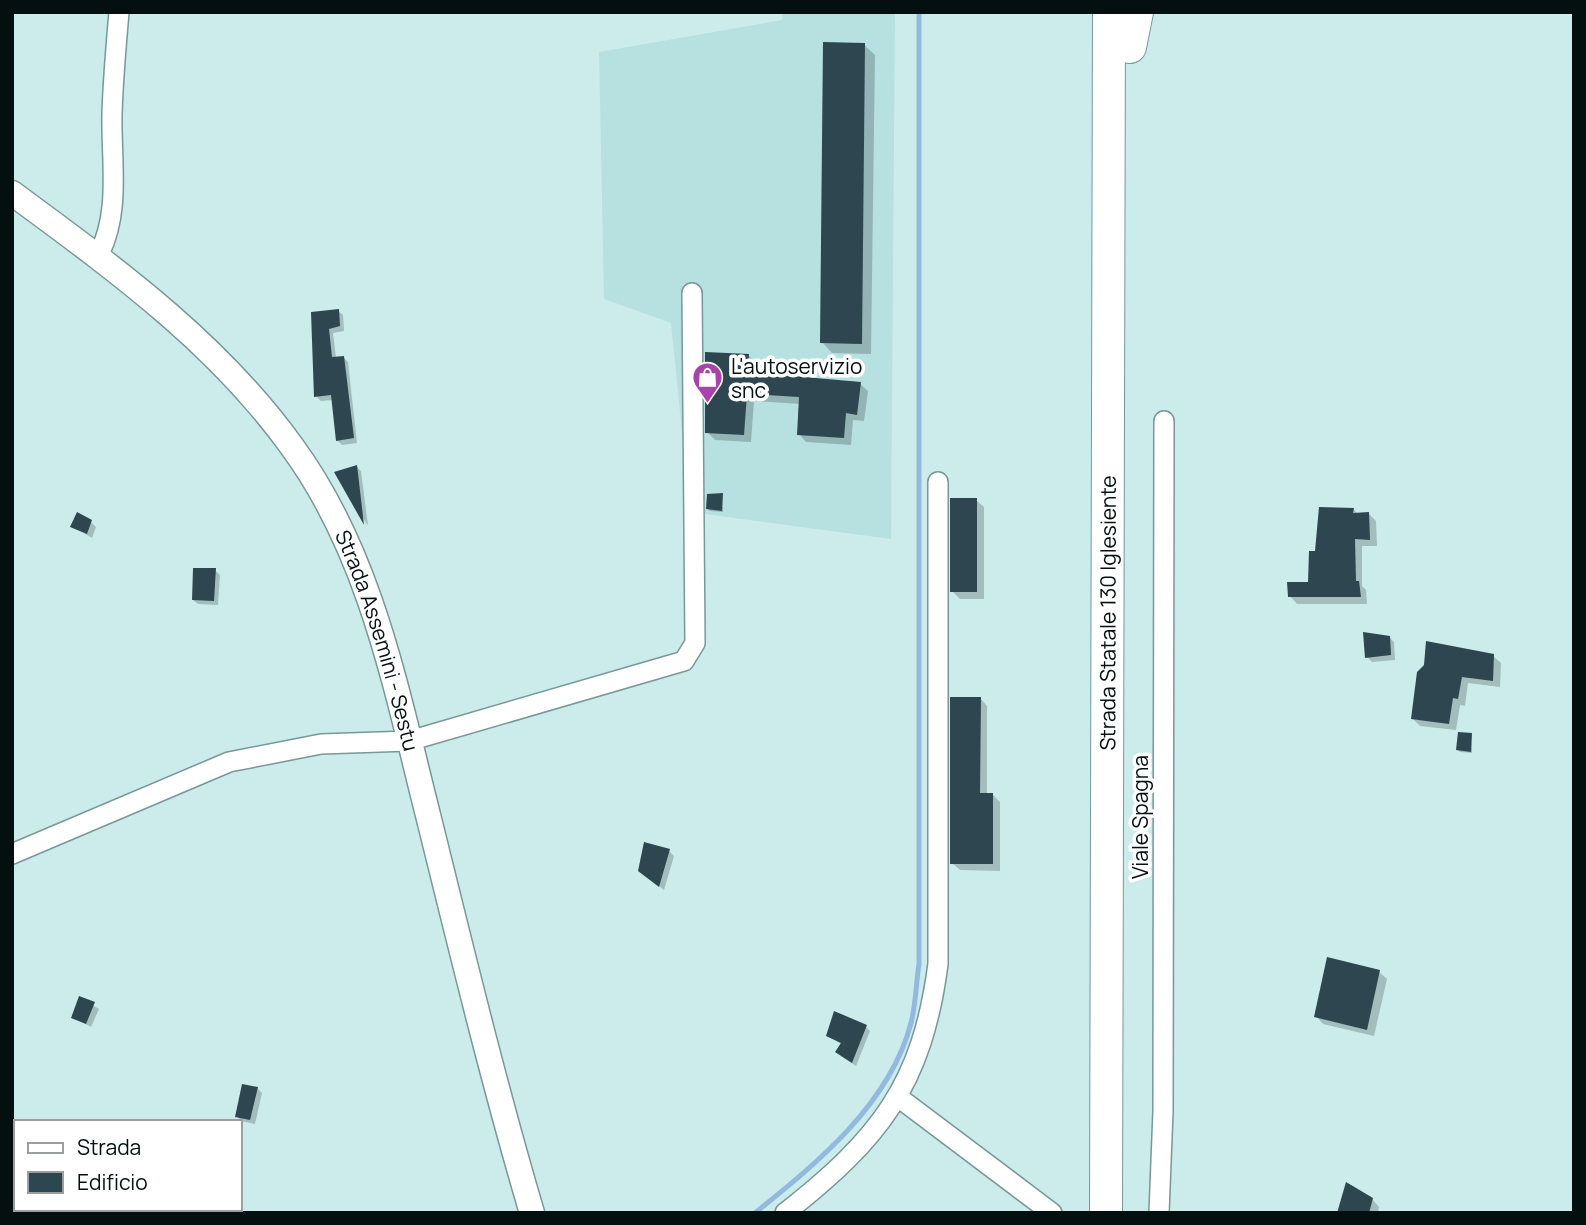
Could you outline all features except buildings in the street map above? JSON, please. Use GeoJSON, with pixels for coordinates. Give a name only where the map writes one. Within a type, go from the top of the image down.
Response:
{"type":"FeatureCollection","features":[{"type":"Feature","properties":{"kind":"main road"},"geometry":{"type":"LineString","coordinates":[[1094,12],[1109,88]]}},
{"type":"Feature","properties":{"kind":"main road","name":"Strada Statale 130 Iglesiente"},"geometry":{"type":"LineString","coordinates":[[1106,1213],[1109,12]]}},
{"type":"Feature","properties":{"kind":"main road","name":"Strada Statale 130 Iglesiente"},"geometry":{"type":"LineString","coordinates":[[1127,1213],[1130,12]]}},
{"type":"Feature","properties":{"kind":"main road"},"geometry":{"type":"LineString","coordinates":[[1130,47],[1137,12]]}},
{"type":"Feature","properties":{"kind":"street"},"geometry":{"type":"LineString","coordinates":[[98,256],[107,239],[113,210],[112,117],[119,12]]}},
{"type":"Feature","properties":{"kind":"street","name":"Strada Assemini - Sestu"},"geometry":{"type":"LineString","coordinates":[[12,192],[160,305],[215,355],[295,450],[332,513],[368,592],[409,741],[499,1103],[532,1213]]}},
{"type":"Feature","properties":{"kind":"street"},"geometry":{"type":"LineString","coordinates":[[12,854],[229,762],[321,744],[409,741],[684,661],[695,643],[692,293]]}},
{"type":"Feature","properties":{"kind":"street","name":"Viale Spagna"},"geometry":{"type":"LineString","coordinates":[[1159,1213],[1163,1071],[1164,421]]}},
{"type":"Feature","properties":{"kind":"street"},"geometry":{"type":"LineString","coordinates":[[785,1213],[835,1173],[861,1146],[898,1097],[917,1056],[931,1014],[937,964],[938,482]]}},
{"type":"Feature","properties":{"kind":"street"},"geometry":{"type":"LineString","coordinates":[[898,1097],[1052,1213]]}},
{"type":"Feature","properties":{"kind":"shaded area"},"geometry":{"type":"Polygon","coordinates":[[[783,12],[895,12],[891,539],[690,512],[671,323],[604,299],[599,52],[782,20],[783,12]]]}},
{"type":"Feature","properties":{"kind":"waterway"},"geometry":{"type":"LineString","coordinates":[[755,1213],[803,1174],[869,1106],[901,1052],[914,1008],[919,964],[919,12]]}},
{"type":"Feature","properties":{"kind":"place","name":"L'autoservizio snc"},"geometry":{"type":"Point","coordinates":[708,405]}}]}
